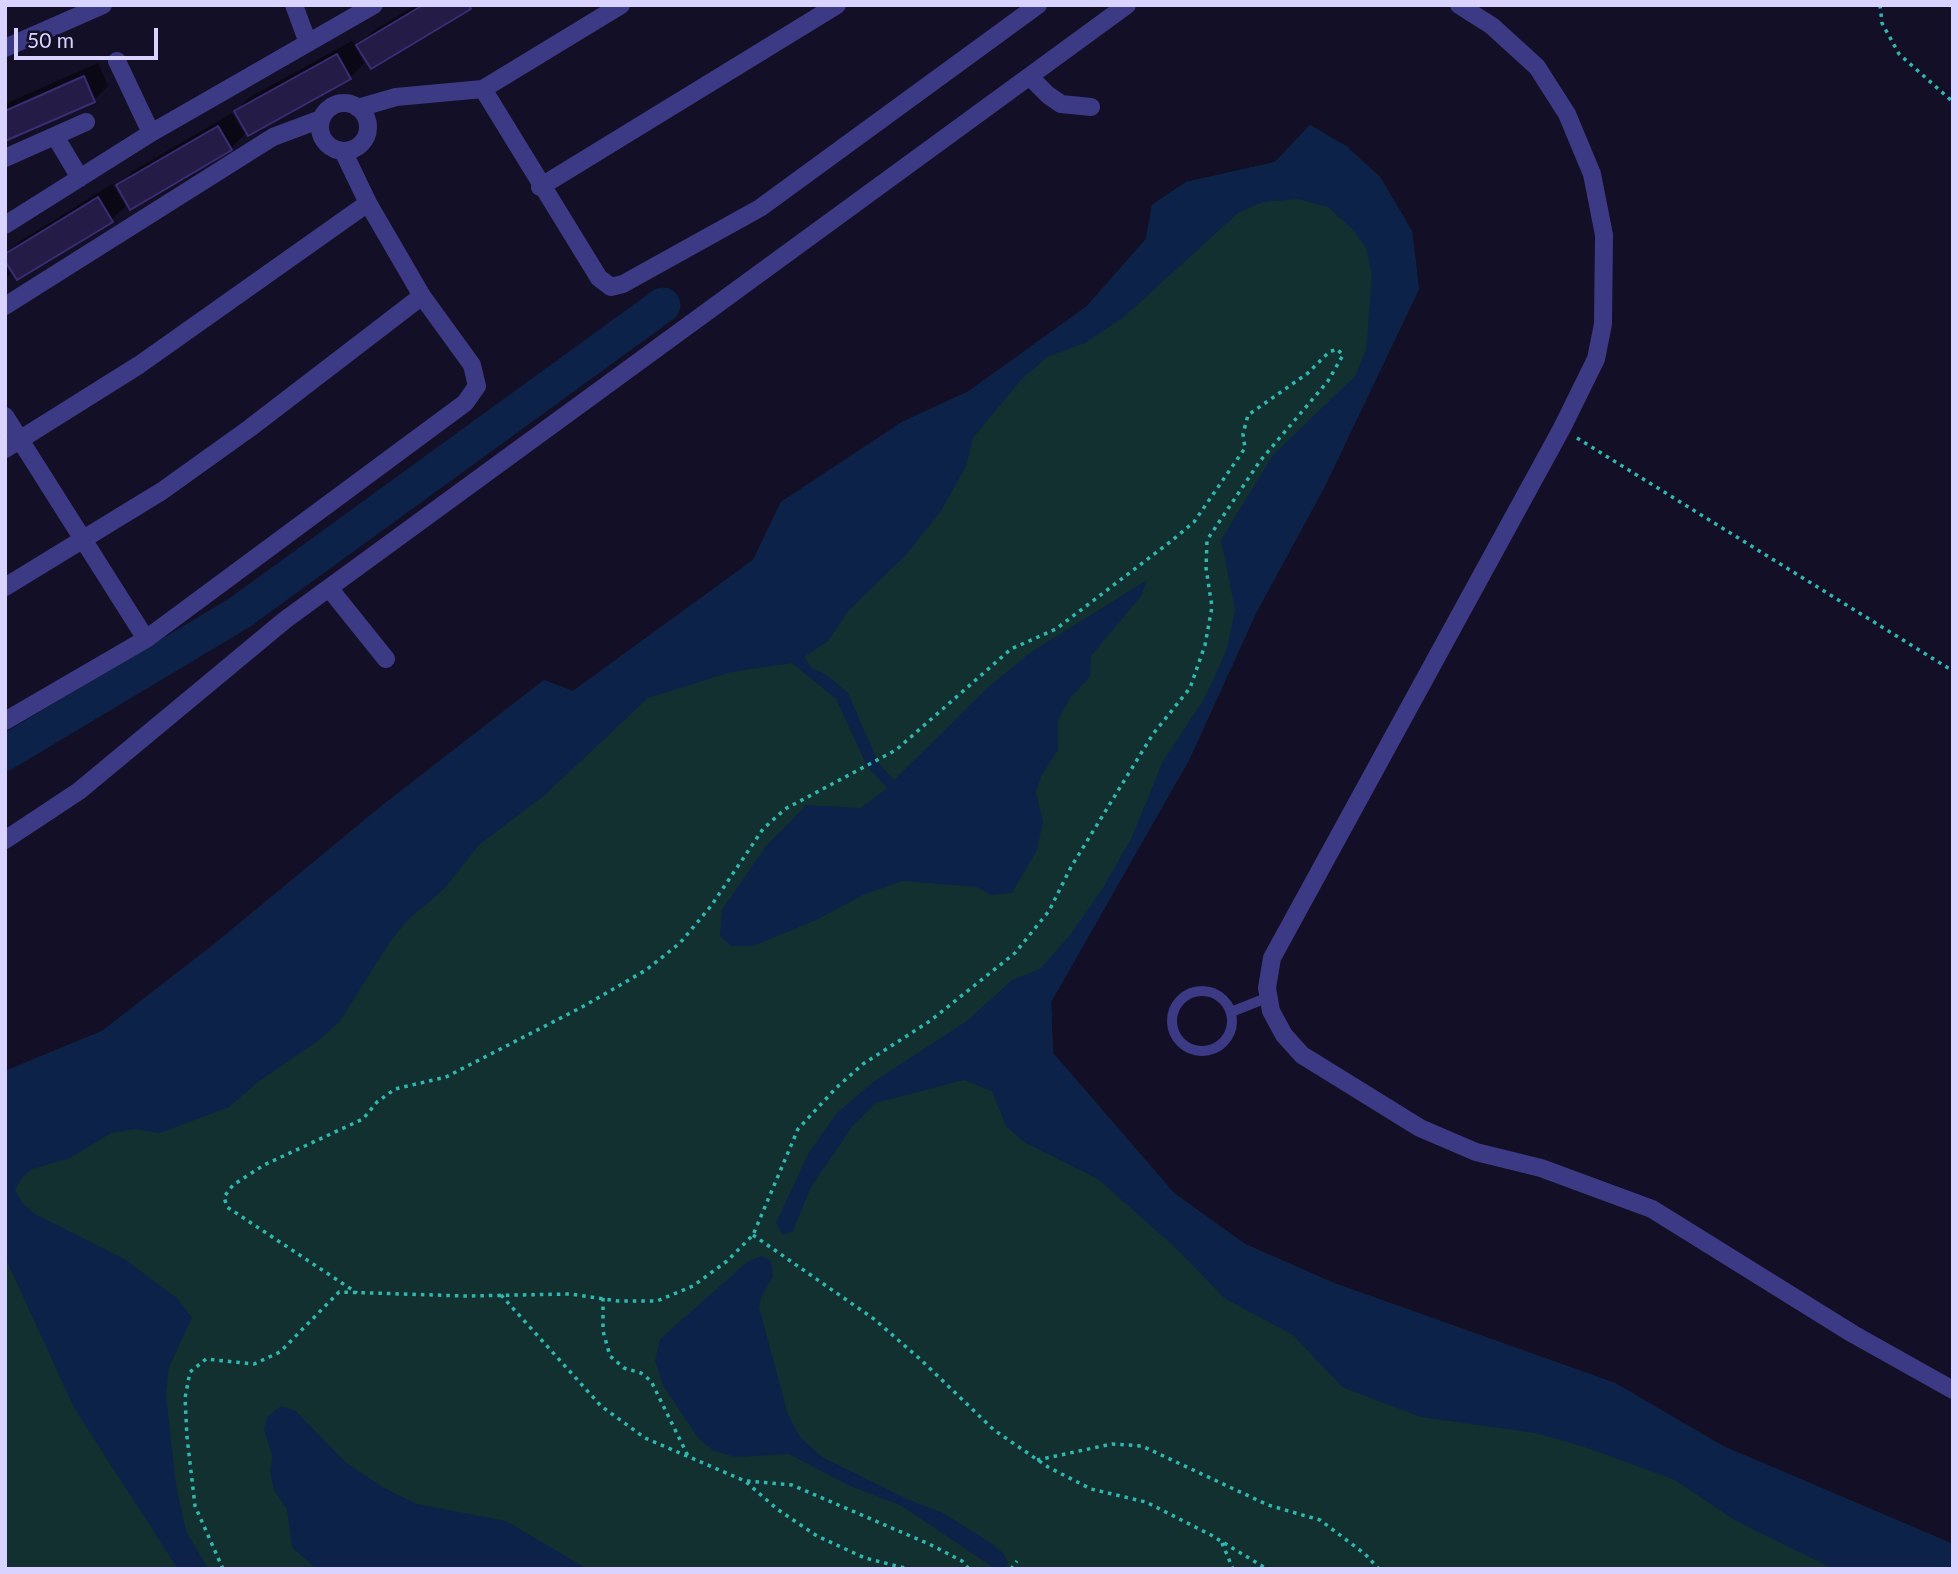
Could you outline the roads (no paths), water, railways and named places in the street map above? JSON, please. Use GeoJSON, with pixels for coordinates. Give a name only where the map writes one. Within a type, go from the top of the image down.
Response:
{"type":"FeatureCollection","features":[{"type":"Feature","properties":{"kind":"street"},"geometry":{"type":"LineString","coordinates":[[5,48],[103,5]]}},
{"type":"Feature","properties":{"kind":"street"},"geometry":{"type":"LineString","coordinates":[[294,5],[308,43]]}},
{"type":"Feature","properties":{"kind":"street"},"geometry":{"type":"LineString","coordinates":[[5,225],[151,133],[374,5]]}},
{"type":"Feature","properties":{"kind":"street"},"geometry":{"type":"LineString","coordinates":[[5,306],[273,137],[321,119],[337,104],[358,108],[396,97],[482,89],[621,5]]}},
{"type":"Feature","properties":{"kind":"street"},"geometry":{"type":"LineString","coordinates":[[540,187],[837,5]]}},
{"type":"Feature","properties":{"kind":"street"},"geometry":{"type":"LineString","coordinates":[[482,89],[540,187],[599,278],[611,287],[623,284],[760,208],[1038,5]]}},
{"type":"Feature","properties":{"kind":"street"},"geometry":{"type":"LineString","coordinates":[[5,840],[90,783],[223,670],[329,588],[1127,5]]}},
{"type":"Feature","properties":{"kind":"street"},"geometry":{"type":"LineString","coordinates":[[1459,5],[1492,26],[1536,67],[1567,114],[1592,174],[1604,235],[1603,324],[1596,359],[1562,428],[1272,958],[1269,998],[1271,1011],[1284,1035],[1302,1055],[1420,1128],[1476,1152],[1553,1171],[1652,1209],[1853,1334],[1953,1390]]}},
{"type":"Feature","properties":{"kind":"street"},"geometry":{"type":"LineString","coordinates":[[117,61],[151,133]]}},
{"type":"Feature","properties":{"kind":"street"},"geometry":{"type":"LineString","coordinates":[[1030,76],[1061,104],[1091,107]]}},
{"type":"Feature","properties":{"kind":"street"},"geometry":{"type":"LineString","coordinates":[[343,151],[357,147],[366,135],[366,120],[358,108]]}},
{"type":"Feature","properties":{"kind":"street"},"geometry":{"type":"LineString","coordinates":[[5,721],[146,639],[465,403],[477,386],[472,365],[422,296],[368,204],[343,151],[324,141],[321,119]]}},
{"type":"Feature","properties":{"kind":"street"},"geometry":{"type":"LineString","coordinates":[[5,158],[86,122]]}},
{"type":"Feature","properties":{"kind":"street"},"geometry":{"type":"LineString","coordinates":[[55,136],[80,178]]}},
{"type":"Feature","properties":{"kind":"street"},"geometry":{"type":"LineString","coordinates":[[13,445],[139,365],[368,204]]}},
{"type":"Feature","properties":{"kind":"street"},"geometry":{"type":"LineString","coordinates":[[5,587],[162,491],[250,428],[422,296]]}},
{"type":"Feature","properties":{"kind":"street"},"geometry":{"type":"LineString","coordinates":[[5,416],[13,445],[83,540],[146,639]]}},
{"type":"Feature","properties":{"kind":"street"},"geometry":{"type":"LineString","coordinates":[[329,588],[386,659]]}},
{"type":"Feature","properties":{"kind":"lane"},"geometry":{"type":"LineString","coordinates":[[1210,991],[1227,1003],[1231,1012],[1232,1022],[1225,1040],[1208,1051],[1188,1048],[1174,1034],[1171,1024],[1175,1004],[1191,992],[1210,991]]}},
{"type":"Feature","properties":{"kind":"lane"},"geometry":{"type":"LineString","coordinates":[[1231,1012],[1269,998]]}},
{"type":"Feature","properties":{"kind":"water"},"geometry":{"type":"Polygon","coordinates":[[[1310,125],[1346,146],[1380,177],[1412,231],[1419,289],[1324,488],[1257,611],[1189,760],[1051,1002],[1053,1053],[1174,1193],[1245,1244],[1334,1283],[1615,1383],[1723,1446],[1953,1544],[1953,1569],[1834,1569],[1736,1521],[1675,1480],[1585,1447],[1535,1433],[1421,1417],[1342,1387],[1293,1335],[1224,1298],[1179,1251],[1098,1179],[1024,1142],[1006,1126],[992,1091],[964,1080],[875,1103],[852,1127],[811,1187],[793,1231],[783,1235],[776,1223],[808,1154],[836,1114],[873,1082],[967,1021],[1012,980],[1040,969],[1070,935],[1103,888],[1132,837],[1162,763],[1204,699],[1227,649],[1235,610],[1221,540],[1273,455],[1355,376],[1366,350],[1372,276],[1366,248],[1352,229],[1328,207],[1299,199],[1263,202],[1238,213],[1124,317],[1085,343],[1047,357],[1021,380],[973,438],[966,466],[941,511],[905,556],[849,610],[828,641],[804,657],[812,668],[828,676],[848,693],[879,764],[894,780],[987,688],[1031,652],[1147,580],[1141,596],[1091,656],[1090,677],[1070,698],[1058,720],[1058,750],[1041,776],[1036,793],[1043,821],[1037,850],[1012,893],[991,895],[977,887],[902,881],[863,895],[816,920],[753,946],[731,946],[720,936],[722,910],[766,846],[806,805],[861,808],[887,788],[867,766],[836,699],[792,663],[731,672],[648,698],[546,794],[479,845],[444,889],[409,919],[392,939],[340,1021],[319,1040],[258,1082],[229,1107],[160,1133],[134,1129],[111,1133],[70,1158],[32,1169],[21,1179],[15,1190],[23,1204],[37,1215],[126,1260],[178,1299],[192,1318],[169,1367],[166,1395],[176,1485],[186,1531],[208,1569],[178,1569],[74,1408],[5,1257],[5,1071],[102,1031],[213,945],[384,804],[544,680],[573,691],[753,560],[781,502],[902,422],[969,391],[1087,306],[1146,239],[1152,205],[1186,182],[1275,162],[1310,125]]]}},
{"type":"Feature","properties":{"kind":"water"},"geometry":{"type":"Polygon","coordinates":[[[762,1256],[771,1261],[773,1277],[762,1295],[759,1307],[788,1415],[801,1438],[822,1457],[909,1500],[943,1513],[991,1543],[1004,1554],[1008,1563],[1005,1568],[996,1569],[902,1506],[848,1485],[789,1454],[736,1457],[714,1451],[698,1438],[664,1387],[655,1361],[660,1339],[747,1262],[762,1256]]]}},
{"type":"Feature","properties":{"kind":"water"},"geometry":{"type":"Polygon","coordinates":[[[281,1406],[296,1411],[345,1462],[384,1488],[417,1504],[506,1521],[587,1569],[316,1569],[292,1547],[287,1509],[275,1492],[270,1473],[272,1456],[264,1429],[267,1417],[281,1406]]]}},
{"type":"Feature","properties":{"kind":"waterway"},"geometry":{"type":"LineString","coordinates":[[5,753],[239,613],[663,305]]}}]}
